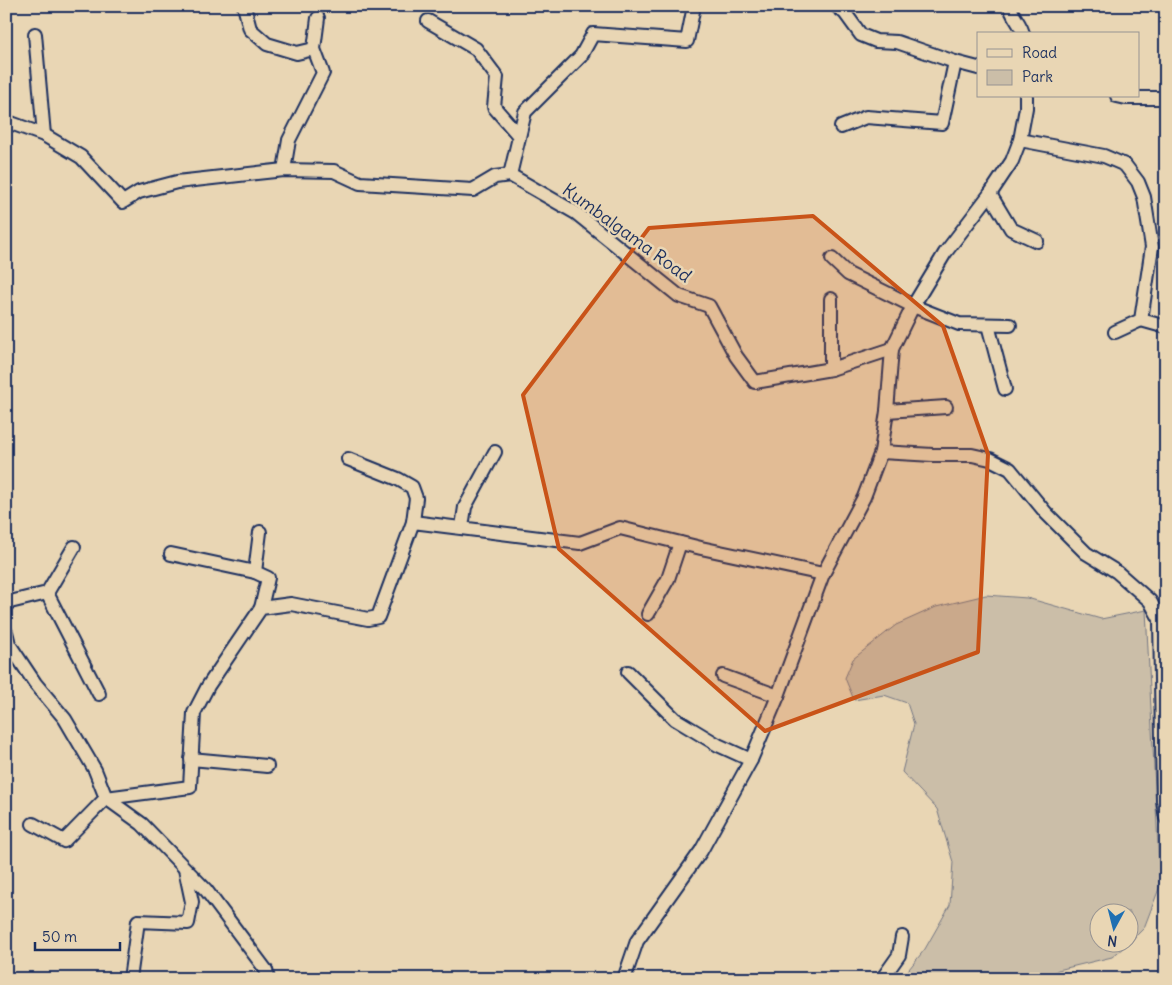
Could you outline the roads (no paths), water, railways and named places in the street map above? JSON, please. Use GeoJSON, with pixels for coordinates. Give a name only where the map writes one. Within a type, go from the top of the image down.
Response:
{"type":"FeatureCollection","features":[{"type":"Feature","properties":{"kind":"street"},"geometry":{"type":"LineString","coordinates":[[244,6],[250,30],[267,44],[297,53],[314,49]]}},
{"type":"Feature","properties":{"kind":"street"},"geometry":{"type":"LineString","coordinates":[[6,124],[10,123],[44,134],[81,156],[123,202],[139,192],[176,182],[284,170],[334,170],[360,183],[473,190],[495,177],[510,175],[525,112],[582,56],[593,34],[688,41],[694,6]]}},
{"type":"Feature","properties":{"kind":"street"},"geometry":{"type":"LineString","coordinates":[[836,6],[845,13],[861,35],[876,41],[897,42],[977,68]]}},
{"type":"Feature","properties":{"kind":"street"},"geometry":{"type":"LineString","coordinates":[[1010,6],[1023,32]]}},
{"type":"Feature","properties":{"kind":"street"},"geometry":{"type":"LineString","coordinates":[[284,170],[289,140],[323,73],[314,49],[318,18]]}},
{"type":"Feature","properties":{"kind":"street"},"geometry":{"type":"LineString","coordinates":[[428,21],[476,49],[497,77],[494,106],[519,136]]}},
{"type":"Feature","properties":{"kind":"street"},"geometry":{"type":"LineString","coordinates":[[35,34],[44,134]]}},
{"type":"Feature","properties":{"kind":"street"},"geometry":{"type":"LineString","coordinates":[[841,127],[866,118],[942,123],[955,62]]}},
{"type":"Feature","properties":{"kind":"street"},"geometry":{"type":"LineString","coordinates":[[624,979],[638,941],[701,851],[752,760],[823,574],[864,497],[881,452],[887,411],[892,349],[913,306],[944,252],[990,194],[1012,161],[1020,140],[1026,98]]}},
{"type":"Feature","properties":{"kind":"street"},"geometry":{"type":"LineString","coordinates":[[1126,98],[1166,98]]}},
{"type":"Feature","properties":{"kind":"street"},"geometry":{"type":"LineString","coordinates":[[1020,140],[1104,156],[1125,165],[1138,182],[1144,197],[1152,247],[1141,320]]}},
{"type":"Feature","properties":{"kind":"street","name":"Kumbalgama Road"},"geometry":{"type":"LineString","coordinates":[[510,175],[576,213],[679,296],[709,306],[736,356],[755,382],[831,369],[892,349]]}},
{"type":"Feature","properties":{"kind":"street"},"geometry":{"type":"LineString","coordinates":[[990,194],[1011,229],[1037,241]]}},
{"type":"Feature","properties":{"kind":"street"},"geometry":{"type":"LineString","coordinates":[[832,259],[848,274],[913,306],[959,324],[1010,325]]}},
{"type":"Feature","properties":{"kind":"street"},"geometry":{"type":"LineString","coordinates":[[831,300],[831,369]]}},
{"type":"Feature","properties":{"kind":"street"},"geometry":{"type":"LineString","coordinates":[[1115,332],[1141,320],[1166,327]]}},
{"type":"Feature","properties":{"kind":"street"},"geometry":{"type":"LineString","coordinates":[[988,325],[1005,389]]}},
{"type":"Feature","properties":{"kind":"street"},"geometry":{"type":"LineString","coordinates":[[887,411],[946,407]]}},
{"type":"Feature","properties":{"kind":"street"},"geometry":{"type":"LineString","coordinates":[[462,527],[465,507],[495,452]]}},
{"type":"Feature","properties":{"kind":"street"},"geometry":{"type":"LineString","coordinates":[[881,452],[933,456],[972,455],[990,459],[1010,469],[1046,513],[1086,553],[1116,572],[1150,601],[1160,619],[1163,800],[1166,818]]}},
{"type":"Feature","properties":{"kind":"street"},"geometry":{"type":"LineString","coordinates":[[261,608],[291,604],[368,620],[378,617],[413,522],[416,498],[412,487],[398,479],[348,459]]}},
{"type":"Feature","properties":{"kind":"street"},"geometry":{"type":"LineString","coordinates":[[413,522],[580,543],[620,528],[823,574]]}},
{"type":"Feature","properties":{"kind":"street"},"geometry":{"type":"LineString","coordinates":[[255,572],[260,532]]}},
{"type":"Feature","properties":{"kind":"street"},"geometry":{"type":"LineString","coordinates":[[648,614],[668,580],[680,543]]}},
{"type":"Feature","properties":{"kind":"street"},"geometry":{"type":"LineString","coordinates":[[6,603],[46,592],[74,547]]}},
{"type":"Feature","properties":{"kind":"street"},"geometry":{"type":"LineString","coordinates":[[33,824],[64,841],[106,798],[190,787],[194,713],[208,686],[261,608],[268,578],[255,572],[171,554]]}},
{"type":"Feature","properties":{"kind":"street"},"geometry":{"type":"LineString","coordinates":[[46,592],[99,694]]}},
{"type":"Feature","properties":{"kind":"street"},"geometry":{"type":"LineString","coordinates":[[6,632],[9,644],[35,683],[65,719],[95,770],[106,798],[142,824],[206,890],[266,970],[268,979]]}},
{"type":"Feature","properties":{"kind":"street"},"geometry":{"type":"LineString","coordinates":[[628,672],[675,719],[718,745],[752,760]]}},
{"type":"Feature","properties":{"kind":"street"},"geometry":{"type":"LineString","coordinates":[[723,676],[778,696]]}},
{"type":"Feature","properties":{"kind":"street"},"geometry":{"type":"LineString","coordinates":[[191,759],[267,766]]}},
{"type":"Feature","properties":{"kind":"street"},"geometry":{"type":"LineString","coordinates":[[130,979],[138,921],[188,924],[192,902],[185,869]]}},
{"type":"Feature","properties":{"kind":"street"},"geometry":{"type":"LineString","coordinates":[[882,979],[899,955],[902,937]]}}]}
